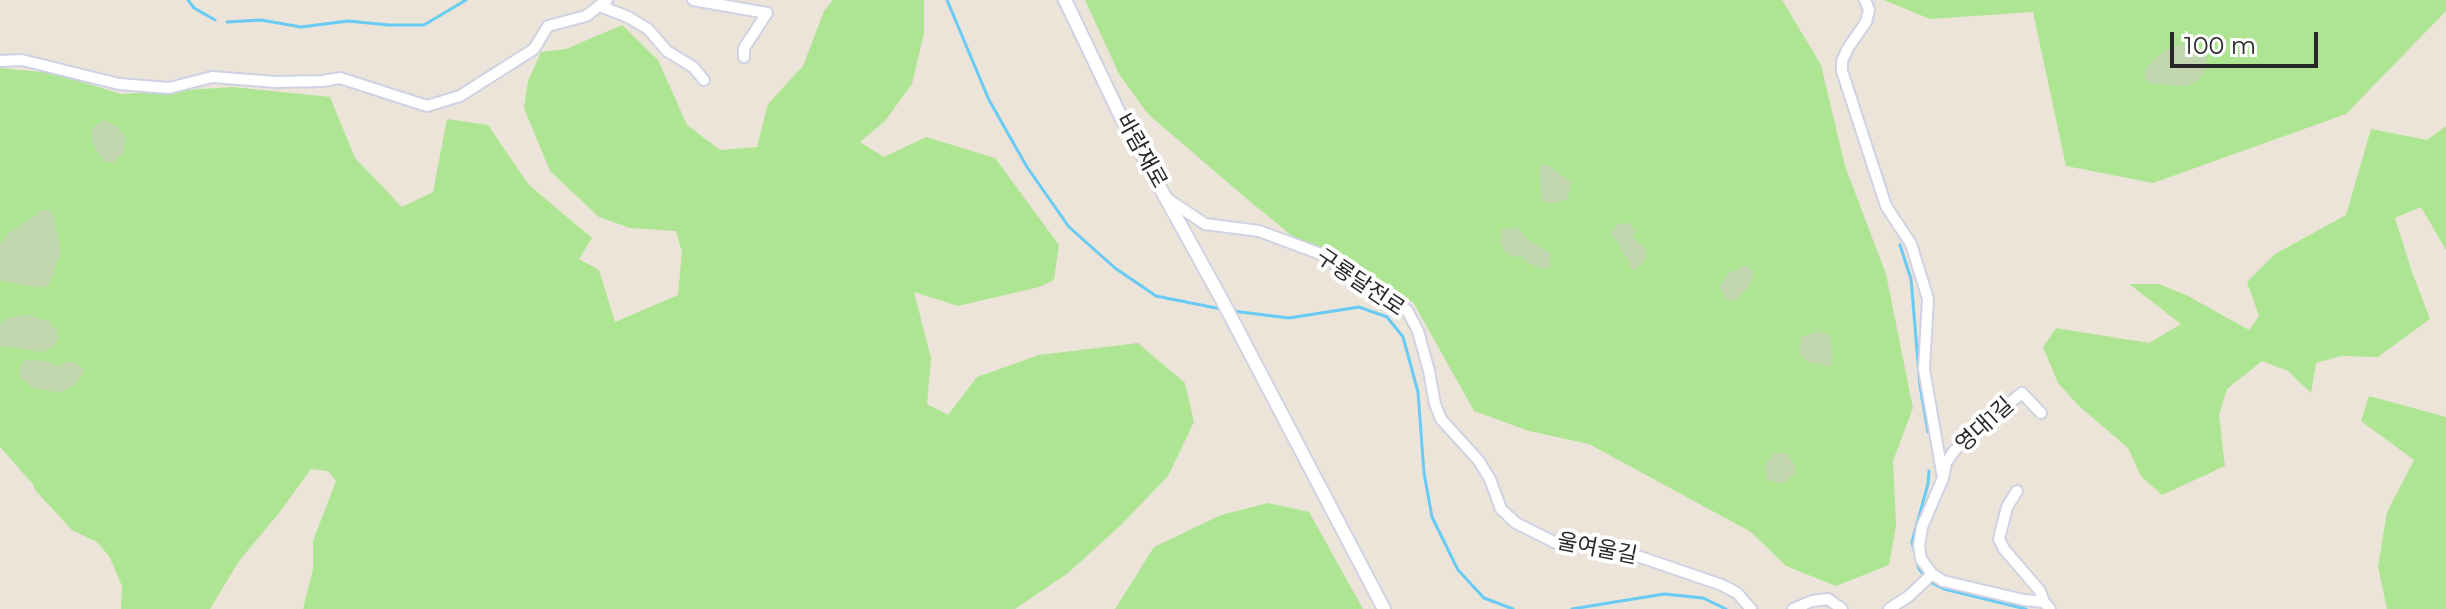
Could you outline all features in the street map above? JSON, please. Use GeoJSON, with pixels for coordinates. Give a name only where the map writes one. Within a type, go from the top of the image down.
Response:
{"type":"FeatureCollection","features":[{"type":"Feature","properties":{"kind":"street"},"geometry":{"type":"LineString","coordinates":[[693,0],[767,13],[744,48],[744,57]]}},
{"type":"Feature","properties":{"kind":"street","name":"바람재로"},"geometry":{"type":"LineString","coordinates":[[1065,0],[1121,117],[1222,300],[1384,609]]}},
{"type":"Feature","properties":{"kind":"street"},"geometry":{"type":"LineString","coordinates":[[1865,0],[1869,10],[1866,22],[1848,48],[1842,61],[1842,71],[1886,206],[1911,244],[1928,299],[1924,369],[1943,478]]}},
{"type":"Feature","properties":{"kind":"street"},"geometry":{"type":"LineString","coordinates":[[0,61],[22,60],[119,84],[169,88],[212,77],[276,82],[340,78],[427,106],[460,96],[522,57],[534,49],[548,26],[586,16],[604,3],[648,29],[667,51],[693,67],[704,80]]}},
{"type":"Feature","properties":{"kind":"street","name":"구룡달전로"},"geometry":{"type":"LineString","coordinates":[[1166,198],[1205,224],[1259,231],[1329,257],[1343,273],[1373,294],[1407,310],[1418,331],[1441,419]]}},
{"type":"Feature","properties":{"kind":"street","name":"영대1길"},"geometry":{"type":"LineString","coordinates":[[1929,577],[1919,546],[1922,527],[1943,478],[1946,463],[1954,451],[2022,393],[2041,413]]}},
{"type":"Feature","properties":{"kind":"street","name":"울여울길"},"geometry":{"type":"LineString","coordinates":[[1441,419],[1479,461],[1490,479],[1501,509],[1516,523],[1556,543],[1614,548],[1722,585],[1737,593],[1751,609]]}},
{"type":"Feature","properties":{"kind":"street"},"geometry":{"type":"LineString","coordinates":[[2017,491],[2007,507],[1999,539],[2040,591],[2047,606]]}},
{"type":"Feature","properties":{"kind":"street"},"geometry":{"type":"LineString","coordinates":[[1889,609],[1929,577],[2047,606]]}},
{"type":"Feature","properties":{"kind":"street"},"geometry":{"type":"LineString","coordinates":[[1793,609],[1812,601],[1828,599],[1842,609]]}},
{"type":"Feature","properties":{"kind":"green space"},"geometry":{"type":"Polygon","coordinates":[[[833,0],[924,0],[924,33],[912,84],[885,121],[860,142],[884,157],[926,137],[995,158],[1059,245],[1054,280],[1039,287],[958,306],[914,292],[931,358],[927,404],[948,415],[977,377],[1039,355],[1138,343],[1185,383],[1194,422],[1168,476],[1121,525],[1068,573],[1015,609],[303,609],[313,569],[313,541],[336,481],[328,471],[311,469],[239,561],[210,609],[121,609],[122,586],[109,556],[97,542],[72,530],[0,447],[0,68],[53,73],[121,94],[233,87],[330,97],[355,158],[402,207],[433,192],[447,119],[488,125],[528,184],[592,238],[579,259],[599,270],[615,322],[678,295],[682,252],[676,231],[630,228],[599,217],[550,171],[524,108],[528,81],[541,52],[566,49],[622,25],[658,60],[687,125],[720,150],[757,147],[768,104],[803,66],[824,11],[833,0]]]}},
{"type":"Feature","properties":{"kind":"green space"},"geometry":{"type":"Polygon","coordinates":[[[1085,0],[1782,0],[1821,65],[1845,166],[1886,274],[1913,408],[1893,461],[1896,525],[1889,565],[1836,586],[1786,566],[1751,532],[1589,444],[1529,431],[1474,411],[1413,302],[1342,277],[1148,114],[1119,74],[1085,0]]]}},
{"type":"Feature","properties":{"kind":"green space"},"geometry":{"type":"Polygon","coordinates":[[[1884,0],[2446,0],[2446,11],[2346,114],[2153,183],[2066,166],[2033,12],[1930,19],[1884,0]]]}},
{"type":"Feature","properties":{"kind":"green space"},"geometry":{"type":"Polygon","coordinates":[[[2181,44],[2197,49],[2207,57],[2205,70],[2197,81],[2187,86],[2147,83],[2144,72],[2152,61],[2166,50],[2181,44]]]}},
{"type":"Feature","properties":{"kind":"green space"},"geometry":{"type":"Polygon","coordinates":[[[104,120],[118,127],[126,140],[123,155],[112,163],[104,161],[92,140],[91,129],[104,120]]]}},
{"type":"Feature","properties":{"kind":"green space"},"geometry":{"type":"Polygon","coordinates":[[[2446,126],[2446,250],[2421,207],[2395,218],[2430,319],[2378,357],[2341,356],[2316,363],[2311,393],[2288,371],[2262,361],[2227,389],[2219,415],[2225,466],[2162,495],[2141,476],[2128,448],[2079,406],[2058,383],[2043,347],[2056,328],[2149,343],[2181,324],[2129,284],[2159,284],[2188,296],[2249,330],[2259,316],[2247,282],[2275,254],[2346,215],[2371,129],[2427,140],[2446,126]]]}},
{"type":"Feature","properties":{"kind":"green space"},"geometry":{"type":"Polygon","coordinates":[[[1540,165],[1548,165],[1571,182],[1568,199],[1550,204],[1541,200],[1540,165]]]}},
{"type":"Feature","properties":{"kind":"green space"},"geometry":{"type":"Polygon","coordinates":[[[44,209],[51,211],[54,217],[61,252],[48,286],[40,288],[0,280],[0,245],[7,235],[44,209]]]}},
{"type":"Feature","properties":{"kind":"green space"},"geometry":{"type":"Polygon","coordinates":[[[1630,223],[1636,232],[1632,237],[1646,248],[1645,261],[1633,271],[1618,242],[1610,234],[1617,224],[1630,223]]]}},
{"type":"Feature","properties":{"kind":"green space"},"geometry":{"type":"Polygon","coordinates":[[[1518,228],[1526,239],[1550,253],[1550,266],[1544,269],[1530,264],[1521,256],[1512,257],[1505,251],[1500,242],[1502,229],[1518,228]]]}},
{"type":"Feature","properties":{"kind":"green space"},"geometry":{"type":"Polygon","coordinates":[[[1746,265],[1754,272],[1751,282],[1733,302],[1724,297],[1720,287],[1726,275],[1746,265]]]}},
{"type":"Feature","properties":{"kind":"green space"},"geometry":{"type":"Polygon","coordinates":[[[30,315],[50,322],[57,331],[58,339],[53,347],[42,353],[0,346],[0,324],[10,317],[30,315]]]}},
{"type":"Feature","properties":{"kind":"green space"},"geometry":{"type":"Polygon","coordinates":[[[1818,331],[1830,336],[1833,354],[1831,367],[1808,362],[1800,353],[1801,337],[1818,331]]]}},
{"type":"Feature","properties":{"kind":"green space"},"geometry":{"type":"Polygon","coordinates":[[[33,359],[55,366],[73,361],[84,370],[75,385],[59,393],[32,387],[22,379],[19,368],[24,361],[33,359]]]}},
{"type":"Feature","properties":{"kind":"green space"},"geometry":{"type":"Polygon","coordinates":[[[2369,396],[2446,417],[2446,609],[2387,609],[2378,567],[2387,512],[2414,460],[2361,421],[2369,396]]]}},
{"type":"Feature","properties":{"kind":"green space"},"geometry":{"type":"Polygon","coordinates":[[[1773,453],[1788,454],[1795,465],[1795,473],[1788,481],[1779,483],[1766,479],[1765,465],[1773,453]]]}},
{"type":"Feature","properties":{"kind":"green space"},"geometry":{"type":"Polygon","coordinates":[[[1268,503],[1309,512],[1363,609],[1115,609],[1154,547],[1221,515],[1268,503]]]}},
{"type":"Feature","properties":{"kind":"waterway"},"geometry":{"type":"LineString","coordinates":[[188,0],[194,8],[215,20]]}},
{"type":"Feature","properties":{"kind":"waterway"},"geometry":{"type":"LineString","coordinates":[[227,22],[261,20],[301,27],[348,21],[424,25],[466,0]]}},
{"type":"Feature","properties":{"kind":"waterway"},"geometry":{"type":"LineString","coordinates":[[947,0],[989,100],[1027,167],[1069,227],[1115,268],[1156,296],[1221,309]]}},
{"type":"Feature","properties":{"kind":"waterway"},"geometry":{"type":"LineString","coordinates":[[1900,245],[1911,279],[1920,386],[1928,432]]}},
{"type":"Feature","properties":{"kind":"waterway"},"geometry":{"type":"LineString","coordinates":[[1232,311],[1289,318],[1359,307],[1387,317],[1403,337],[1418,392],[1424,473],[1432,517],[1458,570],[1484,598],[1513,609]]}},
{"type":"Feature","properties":{"kind":"waterway"},"geometry":{"type":"LineString","coordinates":[[1929,471],[1912,542],[1919,569],[1930,582],[1944,589],[2026,609]]}},
{"type":"Feature","properties":{"kind":"waterway"},"geometry":{"type":"LineString","coordinates":[[1572,609],[1664,594],[1703,598],[1726,609]]}}]}
